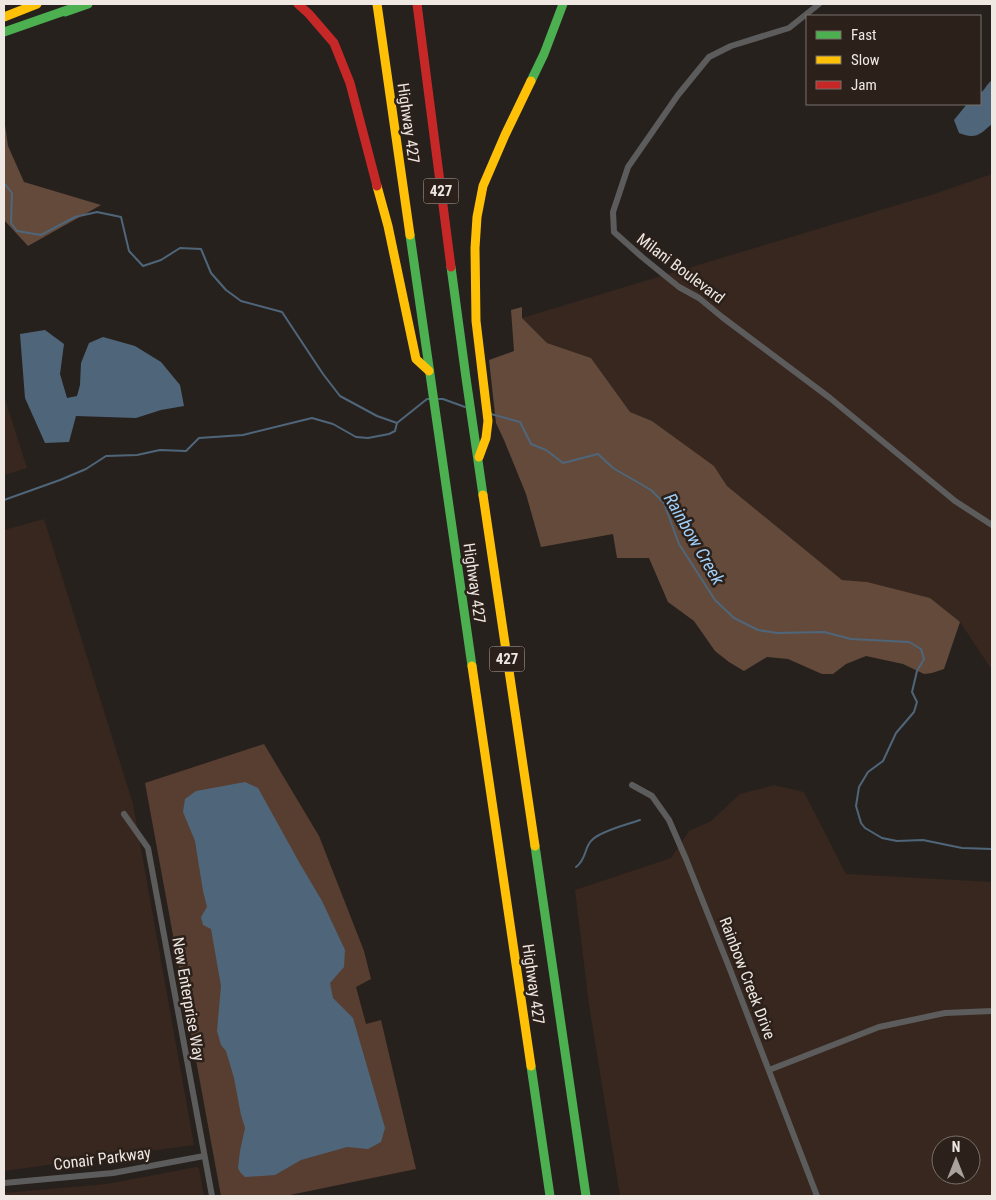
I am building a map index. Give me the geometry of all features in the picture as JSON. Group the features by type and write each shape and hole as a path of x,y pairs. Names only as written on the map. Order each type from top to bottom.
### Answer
{"main road":[{"path":"4,18 37,4"},
{"path":"65,12 82,4"},
{"path":"4,32 88,4"},
{"path":"298,4 334,44 350,83 388,226 416,359 429,371"},
{"name":"Highway 427","path":"377,4 550,1196"},
{"name":"Highway 427","path":"417,4 466,378 586,1196"},
{"path":"478,459 486,438 488,420 476,321 475,248 477,217 483,186 544,54 564,4"}],"street":[{"name":"Milani Boulevard","path":"819,4 789,28 731,46 709,57 678,95 628,167 613,212 614,232 679,287 699,298 830,398 954,501 992,525"},
{"name":"Rainbow Creek Drive","path":"632,785 652,796 669,820 686,859 817,1196"},
{"name":"New Enterprise Way","path":"124,814 148,848 212,1196"},
{"path":"769,1070 879,1027 946,1013 992,1012"},
{"name":"Conair Parkway","path":"4,1183 113,1173 204,1156"}],"shaded area":[{"path":"4,118 8,146 24,182 101,205 28,246 4,220"},
{"path":"992,174 992,670 960,622 949,615 867,582 842,580 727,486 714,466 652,421 630,412 591,358 547,343 522,318 934,194"},
{"path":"522,307 522,318 547,343 591,358 630,412 652,421 714,466 727,486 842,580 867,582 930,598 960,622 944,669 924,674 903,664 866,656 846,664 833,674 822,674 788,659 767,657 744,671 715,651 694,621 668,602 649,558 617,558 613,534 541,547 526,494 496,423 489,360 514,351 511,310"},
{"path":"4,396 27,468 4,475"},
{"path":"44,519 133,804 194,1145 4,1171 4,530"},
{"path":"264,744 319,836 364,951 371,979 356,987 366,1024 381,1020 416,1169 285,1196 221,1196 145,783"},
{"path":"774,785 804,792 846,874 992,882 992,1196 620,1196 589,1005 575,890 671,858 689,831 711,821 740,794"},
{"path":"199,1168 204,1196 4,1196 4,1193 107,1184"}],"water":[{"path":"992,81 992,124 974,136 959,133 954,120 966,105 981,105 981,92"},
{"path":"45,330 64,344 60,374 67,398 77,396 80,385 81,363 89,343 103,337 135,346 161,362 180,385 184,406 161,410 136,418 76,416 69,442 45,443 25,398 20,334"},
{"path":"245,782 258,788 322,901 345,950 344,967 330,983 333,998 353,1018 385,1128 381,1142 368,1149 347,1147 301,1160 275,1175 245,1177 238,1168 245,1128 234,1078 226,1051 221,1045 217,1031 221,986 211,929 203,925 201,917 207,907 195,841 183,812 185,799 196,791"}],"waterway":[{"name":"Rainbow Creek","path":"4,183 12,193 11,223 17,231 41,235 75,217 97,212 121,217 129,251 143,266 161,260 180,248 201,249 211,273 226,290 241,301 282,312 340,396 377,416 397,423"},
{"name":"Rainbow Creek","path":"397,423 429,399"},
{"name":"Rainbow Creek","path":"439,399 465,407"},
{"name":"Rainbow Creek","path":"491,414 520,422 531,444 546,450 563,463 598,454 613,468 651,490 664,503 679,544 715,600 734,618 758,630 777,633 824,632 851,639 909,642 921,649 924,659 917,671 912,692 917,702 914,712 896,733 883,761 868,772 859,787 856,806 861,823 865,828 882,838 897,841 923,840 962,848 992,849"},
{"path":"4,500 86,469 106,456 137,455 160,450 186,451 199,438 243,435 312,418 333,424 356,437 368,438 395,431 397,423"},
{"path":"576,867 580,864 589,843 596,837 640,820"}],"traffic: fast":[{"path":"65,12 88,4"},
{"path":"531,81 544,54 563,4"},
{"path":"4,32 70,9"},
{"path":"410,235 472,666"},
{"path":"451,267 483,495"},
{"path":"535,846 586,1196"},
{"path":"531,1066 550,1196"}],"traffic: slow":[{"path":"4,17 37,4"},
{"path":"377,4 410,235"},
{"path":"479,457 486,438 488,421 476,321 475,248 477,217 483,186 531,81"},
{"path":"377,186 388,226 416,359 429,371"},
{"path":"483,495 535,846"},
{"path":"472,666 531,1066"}],"traffic: jam":[{"path":"298,4 334,43 350,83 377,186"},
{"path":"417,4 451,267"}]}
